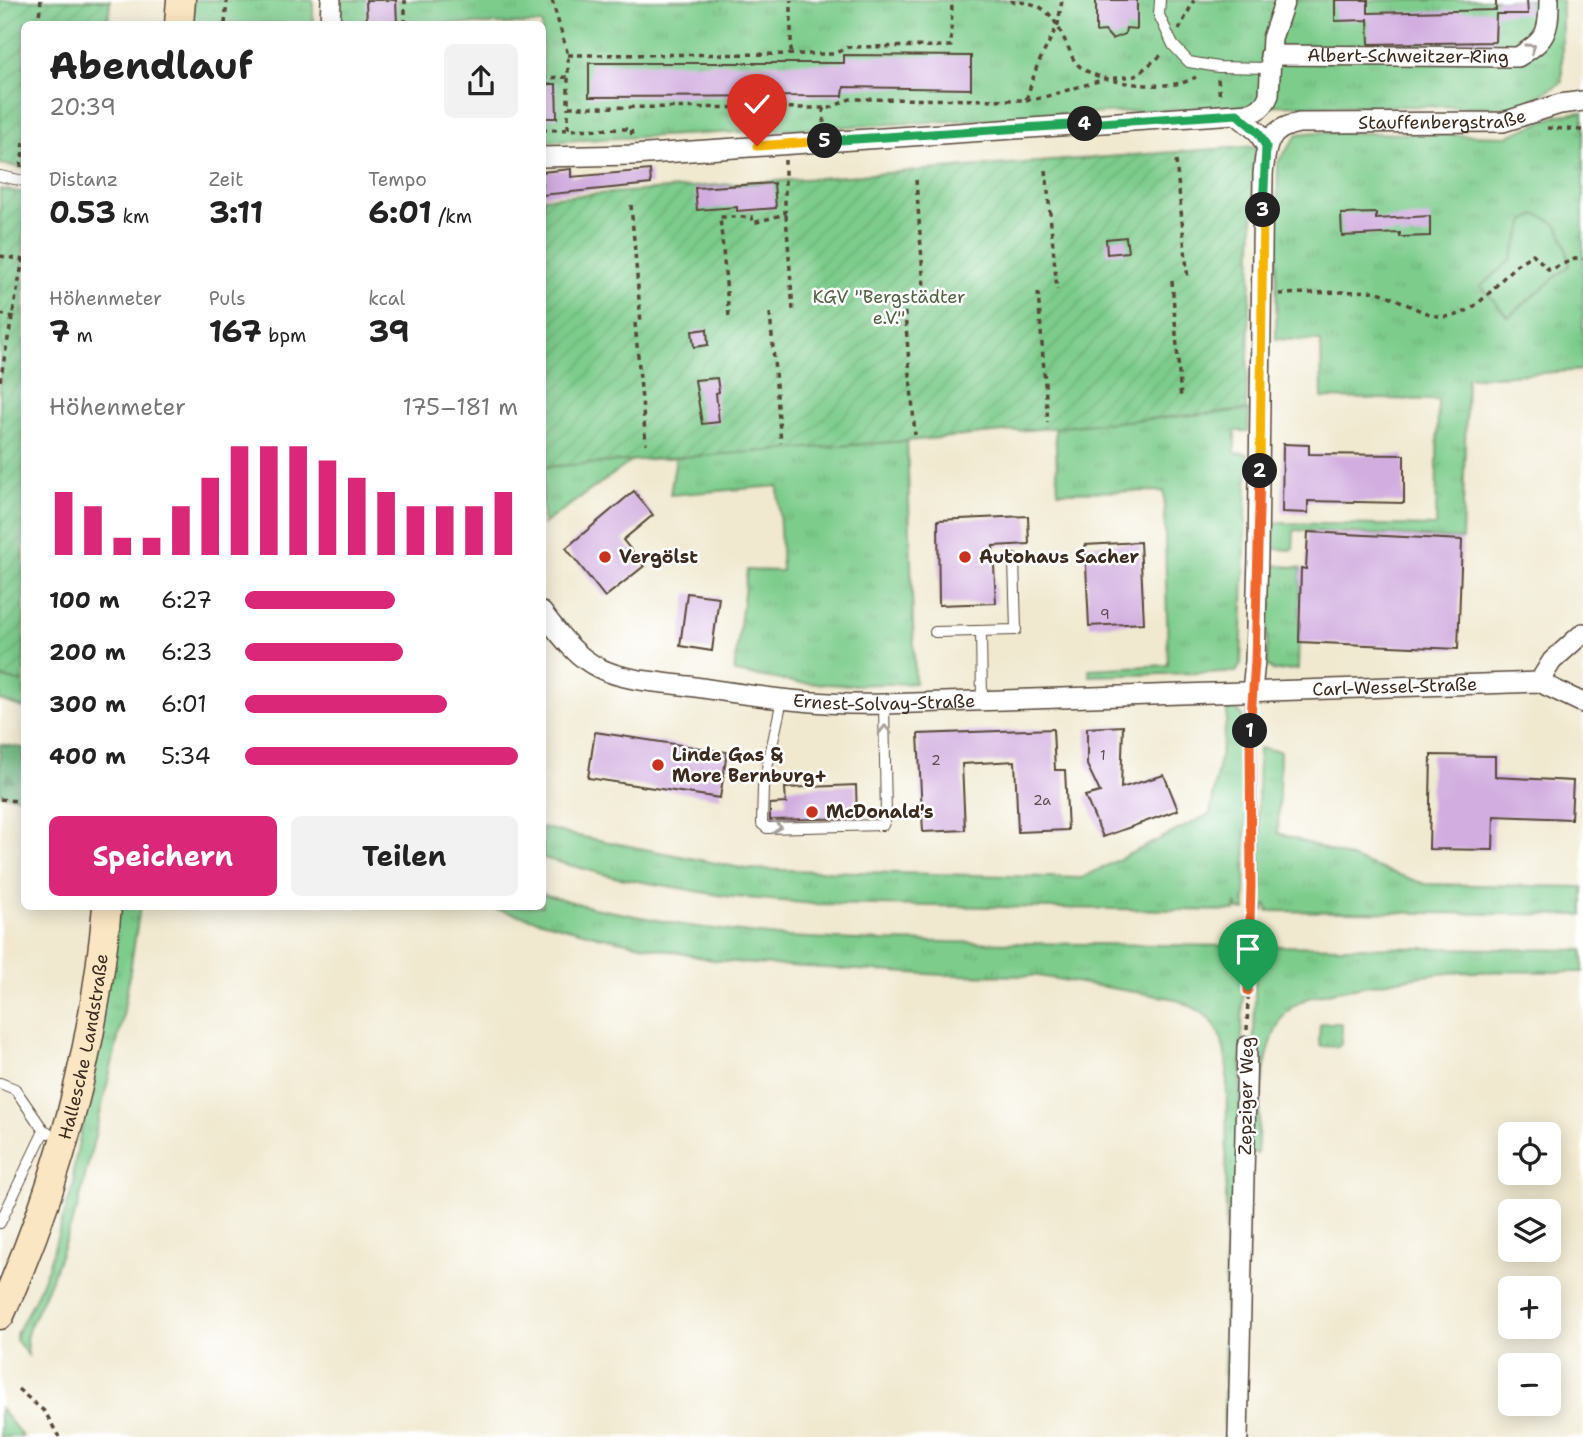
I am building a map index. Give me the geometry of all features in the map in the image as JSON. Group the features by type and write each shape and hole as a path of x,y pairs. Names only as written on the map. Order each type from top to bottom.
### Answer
{"main road":[{"path":"179,21 181,0"},
{"name":"Hallesche Landstraße","path":"0,1315 33,1237 51,1185 54,1135 100,971 107,910"}],"street":[{"path":"330,21 331,0"},
{"path":"1262,107 1269,94 1275,24 1284,0"},
{"name":"Albert-Schweitzer-Ring","path":"1270,62 1518,57 1540,43 1549,22 1549,0"},
{"name":"Stauffenbergstraße","path":"1266,146 1271,137 1287,125 1503,122 1560,104 1583,101"},
{"path":"546,157 633,155 1229,115 1262,107 1298,124"},
{"path":"1229,115 1258,132 1266,146 1255,661 1252,691"},
{"name":"Ernest-Solvay-Straße","path":"546,617 576,652 610,673 782,700 884,704 1252,691"},
{"path":"1539,682 1552,661 1583,633"},
{"name":"Carl-Wessel-Straße","path":"1252,691 1539,682 1583,703"},
{"name":"Zepziger Weg","path":"1238,1437 1247,1046"}],"lane":[{"path":"1160,0 1159,15 1173,45 1189,62 1218,67 1270,62"},
{"path":"0,176 21,180"},
{"path":"935,632 1016,630 1014,559"},
{"path":"981,631 982,701"},
{"path":"1251,886 1252,691"},
{"path":"782,700 763,787 762,824 767,828 883,825 886,817 884,704"},
{"path":"0,1083 15,1089 54,1135 0,1223"}],"path":[{"path":"38,21 41,0"},
{"path":"225,21 227,0"},
{"path":"405,0 405,21"},
{"path":"552,0 568,55 568,130"},
{"path":"791,0 791,52"},
{"path":"568,55 791,52 834,54 848,47 951,46 952,0"},
{"path":"1012,0 1026,1 1042,7 1058,24 1075,62 1092,75 1120,83 1182,83 1218,67 1229,115"},
{"path":"1026,100 1037,66 1058,24 1062,0"},
{"path":"568,107 830,108 850,99 1041,98 1105,79 1135,76 1173,45 1194,0"},
{"path":"546,78 568,77"},
{"path":"546,130 631,130 633,155"},
{"path":"785,144 785,214 793,311"},
{"path":"1176,161 1188,280"},
{"path":"1046,170 1057,290"},
{"path":"916,180 925,301"},
{"path":"631,205 646,444"},
{"path":"729,316 720,217 752,217 753,223 785,214"},
{"path":"1263,295 1374,291 1390,295 1430,314 1455,317 1467,312 1494,289 1513,267 1533,254 1549,270 1577,258 1583,259"},
{"path":"0,256 21,260"},
{"path":"0,381 21,277"},
{"path":"1172,281 1181,400"},
{"path":"1038,292 1048,423"},
{"path":"904,302 915,435"},
{"path":"769,313 781,443"},
{"path":"0,314 14,317"},
{"path":"0,799 21,802"},
{"name":"Zepziger Weg","path":"1247,1046 1251,886"},
{"path":"19,1389 45,1412 59,1437"}],"green space":[{"path":"0,0 110,0 108,21 21,21 21,168 0,164"},
{"path":"194,0 313,0 313,21 192,21"},
{"path":"338,0 1562,0 1562,82 1522,107 1261,105 546,142 546,21 337,21"},
{"path":"1583,112 1583,370 1467,378 1462,539 1294,530 1293,550 1274,549 1270,545 1270,523 1436,526 1438,400 1322,398 1321,341 1276,339 1278,162 1298,134 1317,132 1508,136 1559,115"},
{"name":"KGV \"Bergstädter e.V.\"","path":"1256,146 1246,410 907,441 546,467 546,198"},
{"path":"0,189 21,192 21,682 0,677"},
{"path":"1536,215 1558,226 1570,265 1508,317 1481,286 1511,260 1525,221"},
{"path":"1249,410 1248,431 1235,431 1235,453 1248,454 1241,664 1236,672 1090,676 1089,669 1168,665 1164,491 1058,492 1055,427"},
{"path":"907,441 915,683 799,683 734,672 747,570 782,571 778,486 670,495 676,457"},
{"path":"633,460 546,522 546,467"},
{"path":"1273,565 1301,568 1298,669 1273,671 1267,665 1268,573"},
{"path":"0,677 21,682 21,707 0,700"},
{"path":"1227,703 1241,714 1247,734 1245,910 1238,910 1236,903 1235,911 814,904 725,896 614,877 546,859 546,828 746,869 1082,878 1210,814 1227,717"},
{"path":"0,744 21,748 21,798 0,794"},
{"path":"1259,748 1280,751 1278,833 1425,884 1583,887 1583,915 1268,911 1267,905 1264,911 1256,911"},
{"path":"546,895 594,908 688,926 786,937 1235,946 1236,950 1237,946 1244,946 1233,1437 1224,1437 1227,1069 1218,1031 1206,1015 1171,998 1038,976 944,975 756,964 713,960 598,936 499,910 546,910"},
{"path":"118,910 140,910 122,1022 78,1206 53,1275 29,1328 26,1339 28,1355 16,1340 16,1334 47,1270 74,1183 73,1171 93,1072"},
{"path":"1267,946 1583,950 1583,972 1438,974 1327,993 1297,1004 1282,1018 1269,1049 1262,1084 1257,1154 1249,1151 1256,947 1263,947 1263,951 1267,951"},
{"path":"1340,1023 1342,1026 1341,1044 1338,1047 1321,1046 1320,1025"},
{"path":"0,1408 23,1437 0,1437"}],"building":[{"path":"366,0 396,0 397,21 367,21"},
{"path":"1096,0 1137,0 1137,29 1126,28 1125,34 1112,39 1105,31 1096,32"},
{"path":"1335,0 1368,0 1368,13 1496,10 1496,0 1527,0 1528,14 1496,14 1495,42 1369,44 1368,18 1335,21"},
{"path":"844,55 971,56 971,89 844,87 843,96 589,97 589,63 844,63"},
{"path":"546,84 556,84 557,118 546,118"},
{"path":"571,169 571,177 650,170 651,184 546,195 546,172"},
{"path":"774,183 776,208 697,210 695,188"},
{"path":"1376,213 1376,219 1430,216 1430,236 1400,237 1400,233 1342,236 1341,214"},
{"path":"1126,237 1128,252 1107,254 1106,239"},
{"path":"707,329 708,345 694,347 692,331"},
{"path":"717,378 719,422 702,424 695,380"},
{"path":"1283,444 1309,445 1309,454 1404,455 1404,503 1308,501 1308,513 1282,512"},
{"name":"Vergölst","path":"634,491 653,515 623,540 644,566 605,597 566,548"},
{"name":"Autohaus Sacher","path":"1028,516 1029,544 993,546 996,603 939,605 938,520"},
{"path":"1308,532 1462,540 1458,649 1299,642 1301,568 1306,569"},
{"path":"1140,542 1144,623 1089,626 1085,545"},
{"path":"687,593 719,597 712,651 680,646"},
{"path":"1123,726 1121,788 1164,775 1178,810 1103,837 1085,796 1100,792 1087,765 1087,728"},
{"path":"1053,729 1055,770 1065,770 1068,830 1018,832 1015,761 962,764 965,830 923,832 918,734"},
{"name":"Linde Gas & More Bernburg+","path":"595,732 727,752 720,798 588,778"},
{"path":"1431,755 1495,756 1495,777 1573,781 1571,819 1494,816 1493,850 1429,849"},
{"name":"McDonald's","path":"856,785 857,818 770,820 770,804 786,803 785,788"}],"place":[{"name":"Vergölst","path":"605,557"},
{"name":"Autohaus Sacher","path":"965,557"},
{"name":"Linde Gas & More Bernburg+","path":"658,765"},
{"name":"McDonald's","path":"812,812"}],"route":[{"path":"757,146 1237,114 1258,132 1266,146 1258,556 1255,661 1250,717 1251,886 1248,991"}]}
